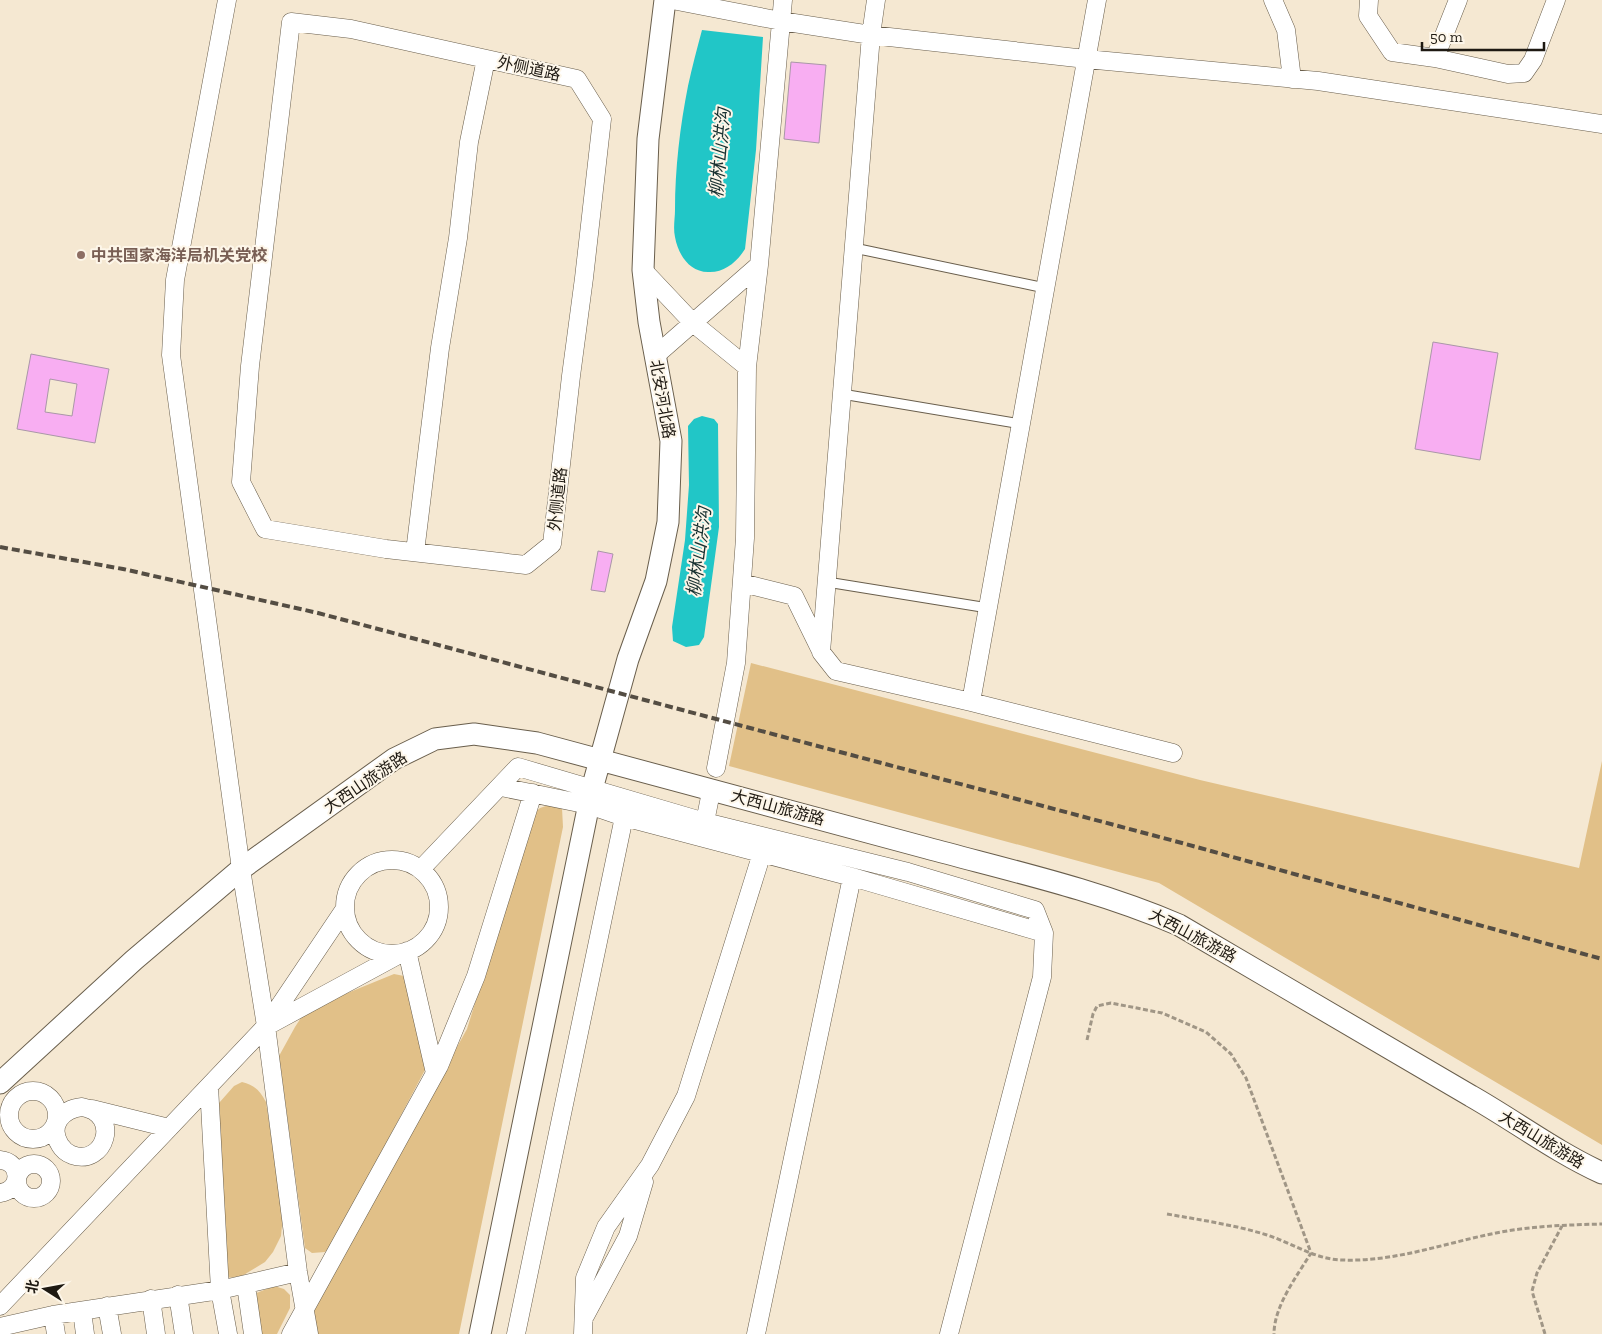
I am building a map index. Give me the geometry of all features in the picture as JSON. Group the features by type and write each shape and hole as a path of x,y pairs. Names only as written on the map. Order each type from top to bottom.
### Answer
{"street":[{"path":"227,0 175,280 171,355 241,869 266,1026 298,1272 309,1334"},
{"name":"北安河北路","path":"480,1334 590,797 628,659 656,581 668,522 671,441 649,322 643,270 648,139 665,0"},
{"path":"672,0 781,21 871,35 1086,59 1292,78 1602,124"},
{"path":"716,768 736,663 745,538 747,367 759,265 783,0"},
{"path":"821,652 871,35 876,0"},
{"path":"971,702 1097,0"},
{"path":"1272,0 1286,30 1292,78"},
{"path":"1369,0 1368,16 1392,52 1435,58 1508,74 1524,73 1533,60 1556,0"},
{"path":"1435,58 1458,0"},
{"name":"外侧道路","path":"291,22 351,29 486,59 577,79 602,119 552,544 526,565 386,549 265,529 241,482 250,366 291,22"},
{"path":"415,552 440,348 458,238 470,142 486,59"},
{"path":"655,356 759,265"},
{"path":"643,270 693,322 747,367"},
{"path":"742,583 794,596 821,652 836,671 971,702 1173,753"},
{"name":"大西山旅游路","path":"0,1083 134,960 241,869 394,759 435,740 474,734 537,743 1071,887 1141,909 1188,930 1478,1099 1546,1143 1602,1173"},
{"path":"421,869 518,767 590,797 624,817 852,877 1044,933"},
{"path":"501,787 533,793 590,797 705,822 908,872 1035,910 1044,933 1042,977 949,1334"},
{"path":"291,1334 435,1073 476,976 533,793"},
{"path":"705,822 710,797"},
{"path":"516,1334 624,817"},
{"path":"582,1327 628,1236 650,1165 686,1096 762,853"},
{"path":"266,1026 415,948 427,939 436,925 439,910 438,895 432,880 421,869 408,861 392,859 377,861 364,868 352,879 346,894 344,910 348,925 356,939 369,949 384,954 404,953"},
{"path":"756,1334 852,877"},
{"path":"0,1306 266,1026 344,910"},
{"path":"404,953 435,1073"},
{"path":"209,1086 220,1290 228,1334"},
{"path":"0,1102 10,1095 25,1092 39,1091 50,1098 57,1109 58,1140 61,1147 67,1153 84,1157 98,1150 104,1143 106,1135 103,1119 90,1108"},
{"path":"25,1092 14,1100 9,1114 10,1121 13,1129 18,1134 33,1140 48,1135 67,1111 82,1107 169,1128"},
{"path":"0,1160 13,1165 17,1174 12,1188 7,1192 0,1193"},
{"path":"0,1327 30,1327 53,1315 220,1290 298,1272"},
{"path":"246,1284 253,1334"},
{"path":"178,1295 184,1334"},
{"path":"151,1299 156,1334"},
{"path":"107,1306 112,1334"},
{"path":"82,1310 85,1334"},
{"path":"53,1315 56,1334"}],"lane":[{"path":"854,248 1045,288"},
{"path":"842,394 1021,424"},
{"path":"827,582 988,608"}],"path":[{"path":"1087,1040 1093,1014 1097,1006 1110,1003 1162,1013 1206,1032 1231,1054 1246,1078 1311,1252"},
{"path":"1167,1214 1238,1227 1270,1236 1320,1256 1342,1260 1400,1256 1497,1233 1546,1226 1602,1224"},
{"path":"1545,1334 1532,1291 1537,1274 1562,1226"},
{"path":"1274,1334 1274,1325 1279,1307 1311,1252"}],"shaded area":[{"path":"751,663 1200,780 1579,868 1602,761 1602,1145 1159,883 729,766"},
{"path":"549,805 562,808 563,827 459,1334 318,1334 313,1305 467,1029 534,813 540,808"},
{"path":"394,974 404,976 426,1068 333,1243 325,1252 312,1253 305,1248 279,1056 306,1010"},
{"path":"242,1082 257,1089 266,1102 283,1215 281,1236 273,1252 265,1262 242,1276 226,1278 219,1103 234,1086"},
{"path":"274,1286 284,1289 290,1295 290,1308 277,1334 259,1334 254,1294"}],"water":[{"name":"柳林山洪沟","path":"702,30 763,37 756,150 745,249 730,266 714,272 695,269 686,261 676,243 674,230 680,132 688,86"},
{"name":"柳林山洪沟","path":"702,416 714,419 718,424 719,527 704,637 699,645 686,647 673,641 672,627 685,540 689,485 688,426 694,419"}],"building":[{"path":"791,62 826,65 819,143 784,139"},
{"path":"1433,342 1498,353 1480,460 1415,449"},
{"path":"31,354 109,369 95,443 17,429","holes":["50,379 77,384 72,416 45,412"]},
{"path":"598,551 613,554 605,592 591,590"}],"railway":[{"path":"0,547 123,569 318,613 1182,843 1602,959"}],"place":[{"name":"中共国家海洋局机关党校","path":"81,255"}]}
